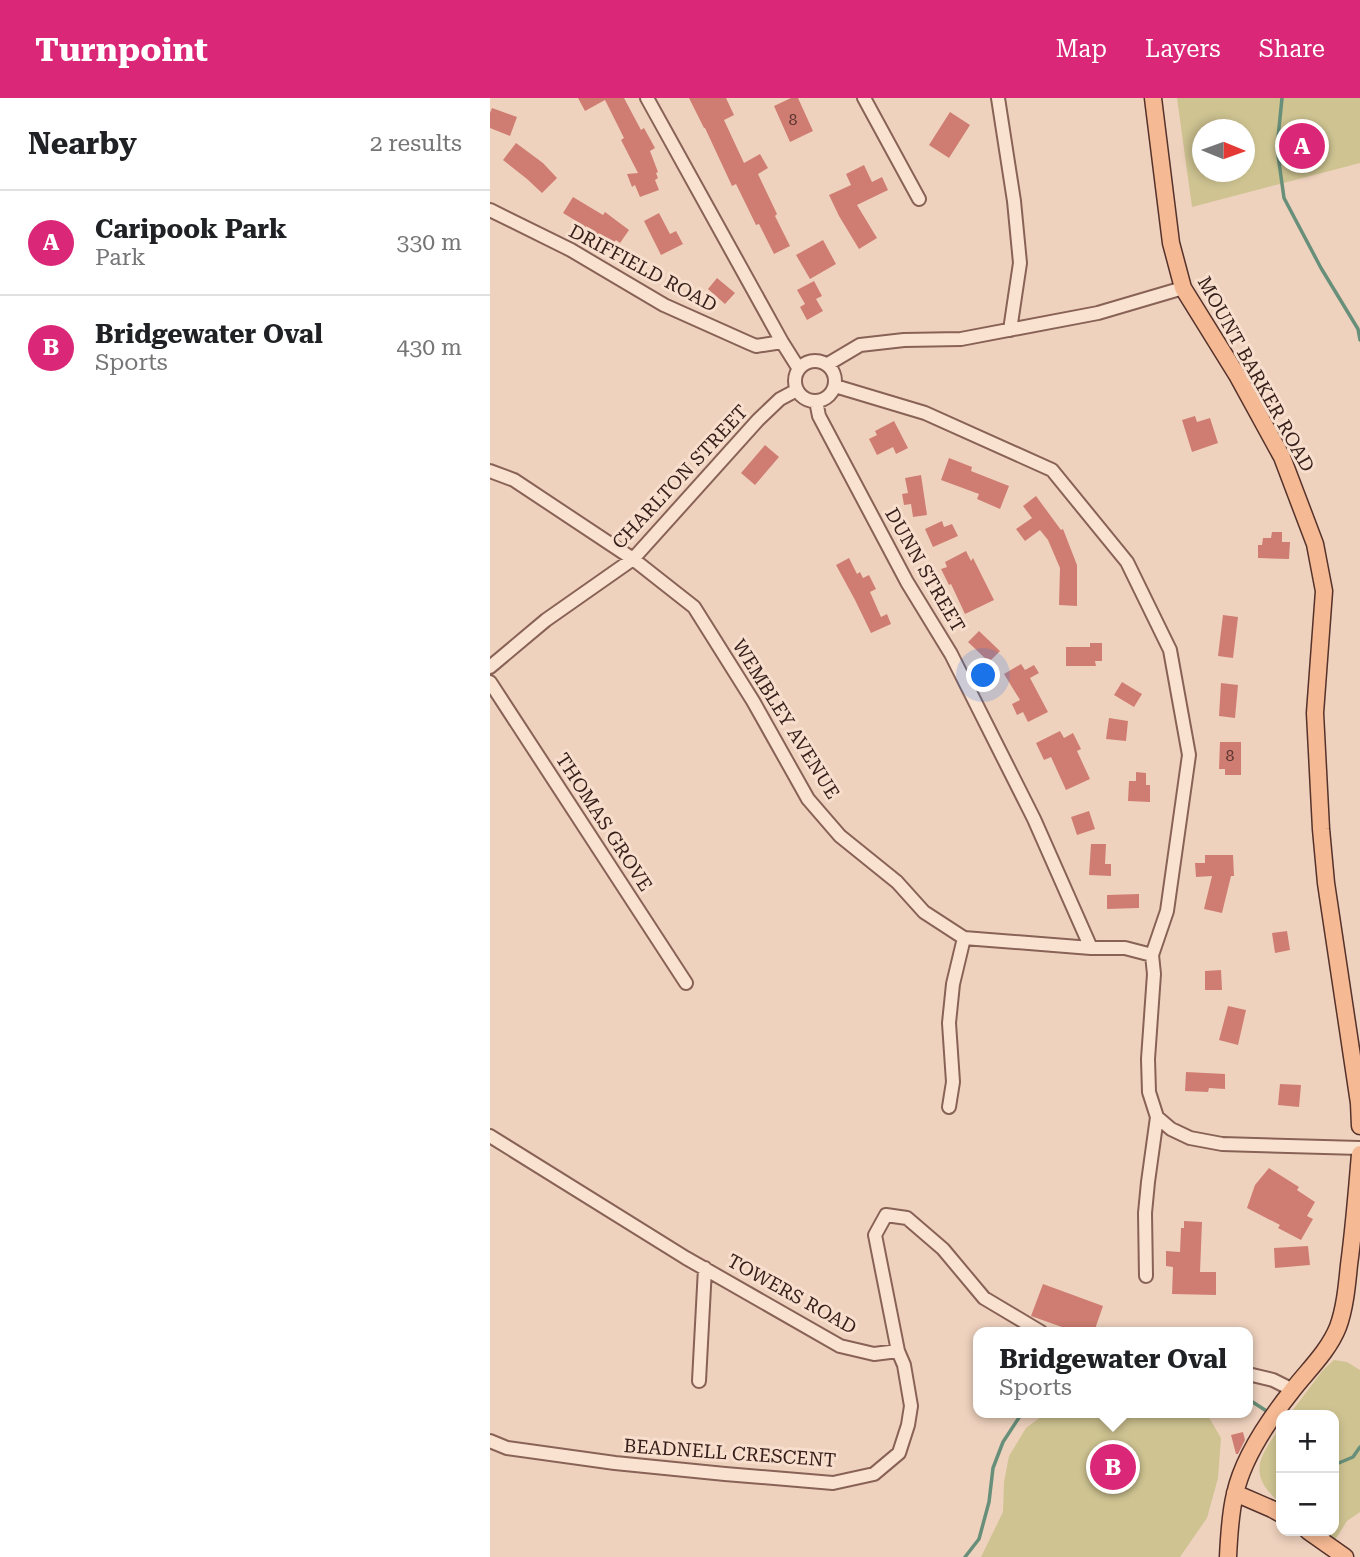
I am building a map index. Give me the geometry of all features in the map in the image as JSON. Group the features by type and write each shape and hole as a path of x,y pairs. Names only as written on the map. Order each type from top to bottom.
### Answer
{"main road":[{"name":"MOUNT BARKER ROAD","path":"1153,98 1171,243 1183,288 1237,375 1282,457 1315,544 1324,591 1315,713 1321,829 1360,1126"},
{"path":"1228,1557 1235,1493 1244,1467 1262,1434 1288,1396 1327,1348 1338,1328 1348,1275 1360,1154"},
{"path":"1235,1493 1276,1512"},
{"path":"1315,1536 1345,1557"}],"street":[{"path":"647,98 799,369"},
{"path":"864,98 919,199"},
{"path":"998,99 1014,201 1020,263 1010,330"},
{"name":"DRIFFIELD ROAD","path":"490,210 571,250 664,304 741,340 756,346 782,342"},
{"path":"828,364 860,345 904,340 961,339 1098,313 1183,288"},
{"path":"813,360 828,364 836,378 835,386 828,397 816,401 805,398 797,390 795,379 799,369 813,360"},
{"path":"835,386 925,413 1052,470 1126,562 1170,650 1189,755 1167,911 1152,955 1154,974 1148,1059 1149,1093 1157,1117 1147,1182 1146,1276"},
{"name":"CHARLTON STREET","path":"490,667 546,620 633,558 758,421 780,399 797,390"},
{"name":"DUNN STREET","path":"816,401 819,416 907,582 957,666 1034,818 1091,948"},
{"name":"WEMBLEY AVENUE","path":"490,471 514,480 633,558 694,607 753,701 808,799 841,836 897,882 924,912 964,938 1091,948 1125,948 1152,955"},
{"name":"THOMAS GROVE","path":"490,682 686,983"},
{"path":"949,1107 953,1082 949,1023 953,984 964,938"},
{"path":"1157,1117 1171,1129 1190,1138 1222,1144 1360,1148"},
{"name":"TOWERS ROAD","path":"490,1136 705,1268 840,1346 874,1354 898,1352"},
{"path":"898,1352 875,1235 886,1215 907,1218 943,1249 984,1298 1033,1327"},
{"path":"699,1381 705,1268"},
{"name":"BEADNELL CRESCENT","path":"490,1441 507,1448 615,1463 833,1483 874,1474 899,1453 911,1406 904,1365 898,1352"},
{"path":"1253,1375 1273,1380 1288,1396"}],"shaded area":[{"path":"1177,98 1360,98 1360,163 1192,207"},
{"path":"1334,1360 1347,1362 1360,1370 1360,1512 1347,1521 1339,1534 1339,1410 1293,1410 1323,1370"},
{"path":"1039,1418 1209,1418 1221,1438 1218,1478 1207,1518 1180,1557 981,1557 1003,1512 1004,1482 1009,1456 1026,1428"},
{"path":"1276,1434 1276,1499 1263,1484 1260,1475 1262,1457"}],"building":[{"path":"578,98 624,98 641,130 644,128 655,148 650,151 658,172 658,178 655,180 659,190 640,197 635,185 632,187 627,174 638,173 605,100 585,111"},
{"path":"689,98 726,98 734,115 724,120 744,163 760,154 768,168 758,174 790,246 774,254 736,184 732,186"},
{"path":"791,98 798,98 813,131 790,142 774,106"},
{"path":"492,108 517,117 510,136 490,128"},
{"path":"950,112 970,125 949,158 929,145"},
{"path":"516,143 543,163 557,178 542,193 503,160"},
{"path":"864,165 872,182 882,177 888,190 857,205 877,238 859,249 829,195 851,185 846,174"},
{"path":"573,197 603,215 605,212 629,230 620,243 616,240 612,245 563,213"},
{"path":"659,213 670,234 676,231 683,244 661,255 644,221"},
{"path":"823,240 836,264 810,279 796,255"},
{"path":"717,278 735,293 725,304 708,289"},
{"path":"814,281 822,296 816,299 823,311 807,320 800,307 805,304 797,290"},
{"path":"1195,416 1197,422 1210,418 1218,443 1192,452 1182,420"},
{"path":"894,421 908,448 896,454 893,447 877,455 869,439 877,435 875,431"},
{"path":"765,445 779,457 755,485 741,473"},
{"path":"949,458 972,467 971,471 1009,486 1000,509 977,499 979,494 941,480"},
{"path":"921,475 927,515 913,517 911,504 904,505 902,494 908,493 905,478"},
{"path":"1036,496 1061,530 1063,529 1077,565 1077,606 1059,605 1060,568 1048,540 1040,530 1025,541 1016,529 1032,518 1023,506"},
{"path":"942,521 944,527 952,524 958,536 933,547 925,529"},
{"path":"1272,532 1282,532 1282,542 1290,542 1289,559 1258,558 1258,545 1262,545 1263,538 1271,538"},
{"path":"966,551 971,561 973,558 994,600 965,614 941,569 947,567 945,562"},
{"path":"849,558 857,574 860,572 863,578 869,575 876,589 870,592 881,617 887,614 891,624 871,633 836,565"},
{"path":"1223,615 1238,617 1233,658 1218,656"},
{"path":"979,631 1000,651 989,662 968,642"},
{"path":"1090,643 1102,643 1102,661 1095,661 1096,666 1066,666 1066,647 1090,647"},
{"path":"1021,664 1025,670 1034,665 1039,673 1030,678 1048,712 1028,722 1023,712 1017,715 1012,704 1020,700 1004,674"},
{"path":"1122,682 1142,694 1134,707 1114,695"},
{"path":"1221,683 1238,685 1235,718 1219,716"},
{"path":"1109,718 1128,721 1126,741 1106,739"},
{"path":"1060,731 1064,738 1073,733 1081,749 1077,751 1090,779 1066,790 1051,757 1044,760 1036,743"},
{"path":"1220,742 1241,742 1241,775 1225,775 1225,769 1219,769"},
{"path":"1136,772 1146,773 1146,785 1150,785 1150,802 1128,801 1129,781 1136,781"},
{"path":"1089,811 1095,829 1077,835 1071,817"},
{"path":"1091,844 1106,844 1105,864 1111,864 1111,876 1089,875"},
{"path":"1205,855 1233,855 1234,876 1231,876 1222,913 1204,909 1212,876 1196,877 1195,863 1205,863"},
{"path":"1139,894 1139,908 1107,909 1107,895"},
{"path":"1287,931 1290,950 1275,953 1272,933"},
{"path":"1221,970 1222,990 1205,990 1205,971"},
{"path":"1228,1006 1246,1010 1238,1045 1219,1040"},
{"path":"1186,1072 1225,1074 1225,1089 1209,1088 1208,1092 1185,1091"},
{"path":"1280,1084 1301,1085 1299,1107 1278,1105"},
{"path":"1269,1168 1299,1187 1297,1190 1315,1202 1307,1216 1313,1219 1301,1240 1278,1228 1280,1225 1247,1208 1255,1185"},
{"path":"1184,1221 1202,1222 1200,1272 1216,1272 1216,1295 1172,1294 1173,1267 1166,1266 1166,1251 1180,1252"},
{"path":"1308,1246 1310,1265 1275,1268 1274,1248"},
{"path":"1043,1284 1103,1306 1096,1327 1062,1327 1031,1316"},
{"path":"1243,1432 1245,1440 1236,1454 1231,1435"}],"waterway":[{"path":"1282,98 1277,148 1284,198 1321,268 1358,329 1360,340"},
{"path":"1253,1402 1268,1412"},
{"path":"965,1557 979,1539 989,1502 993,1468 1003,1442 1019,1418"},
{"path":"1339,1463 1353,1457 1360,1447"}],"place":[{"name":"Caripook Park","path":"1302,146"},
{"name":"Bridgewater Oval","path":"1113,1467"}]}
